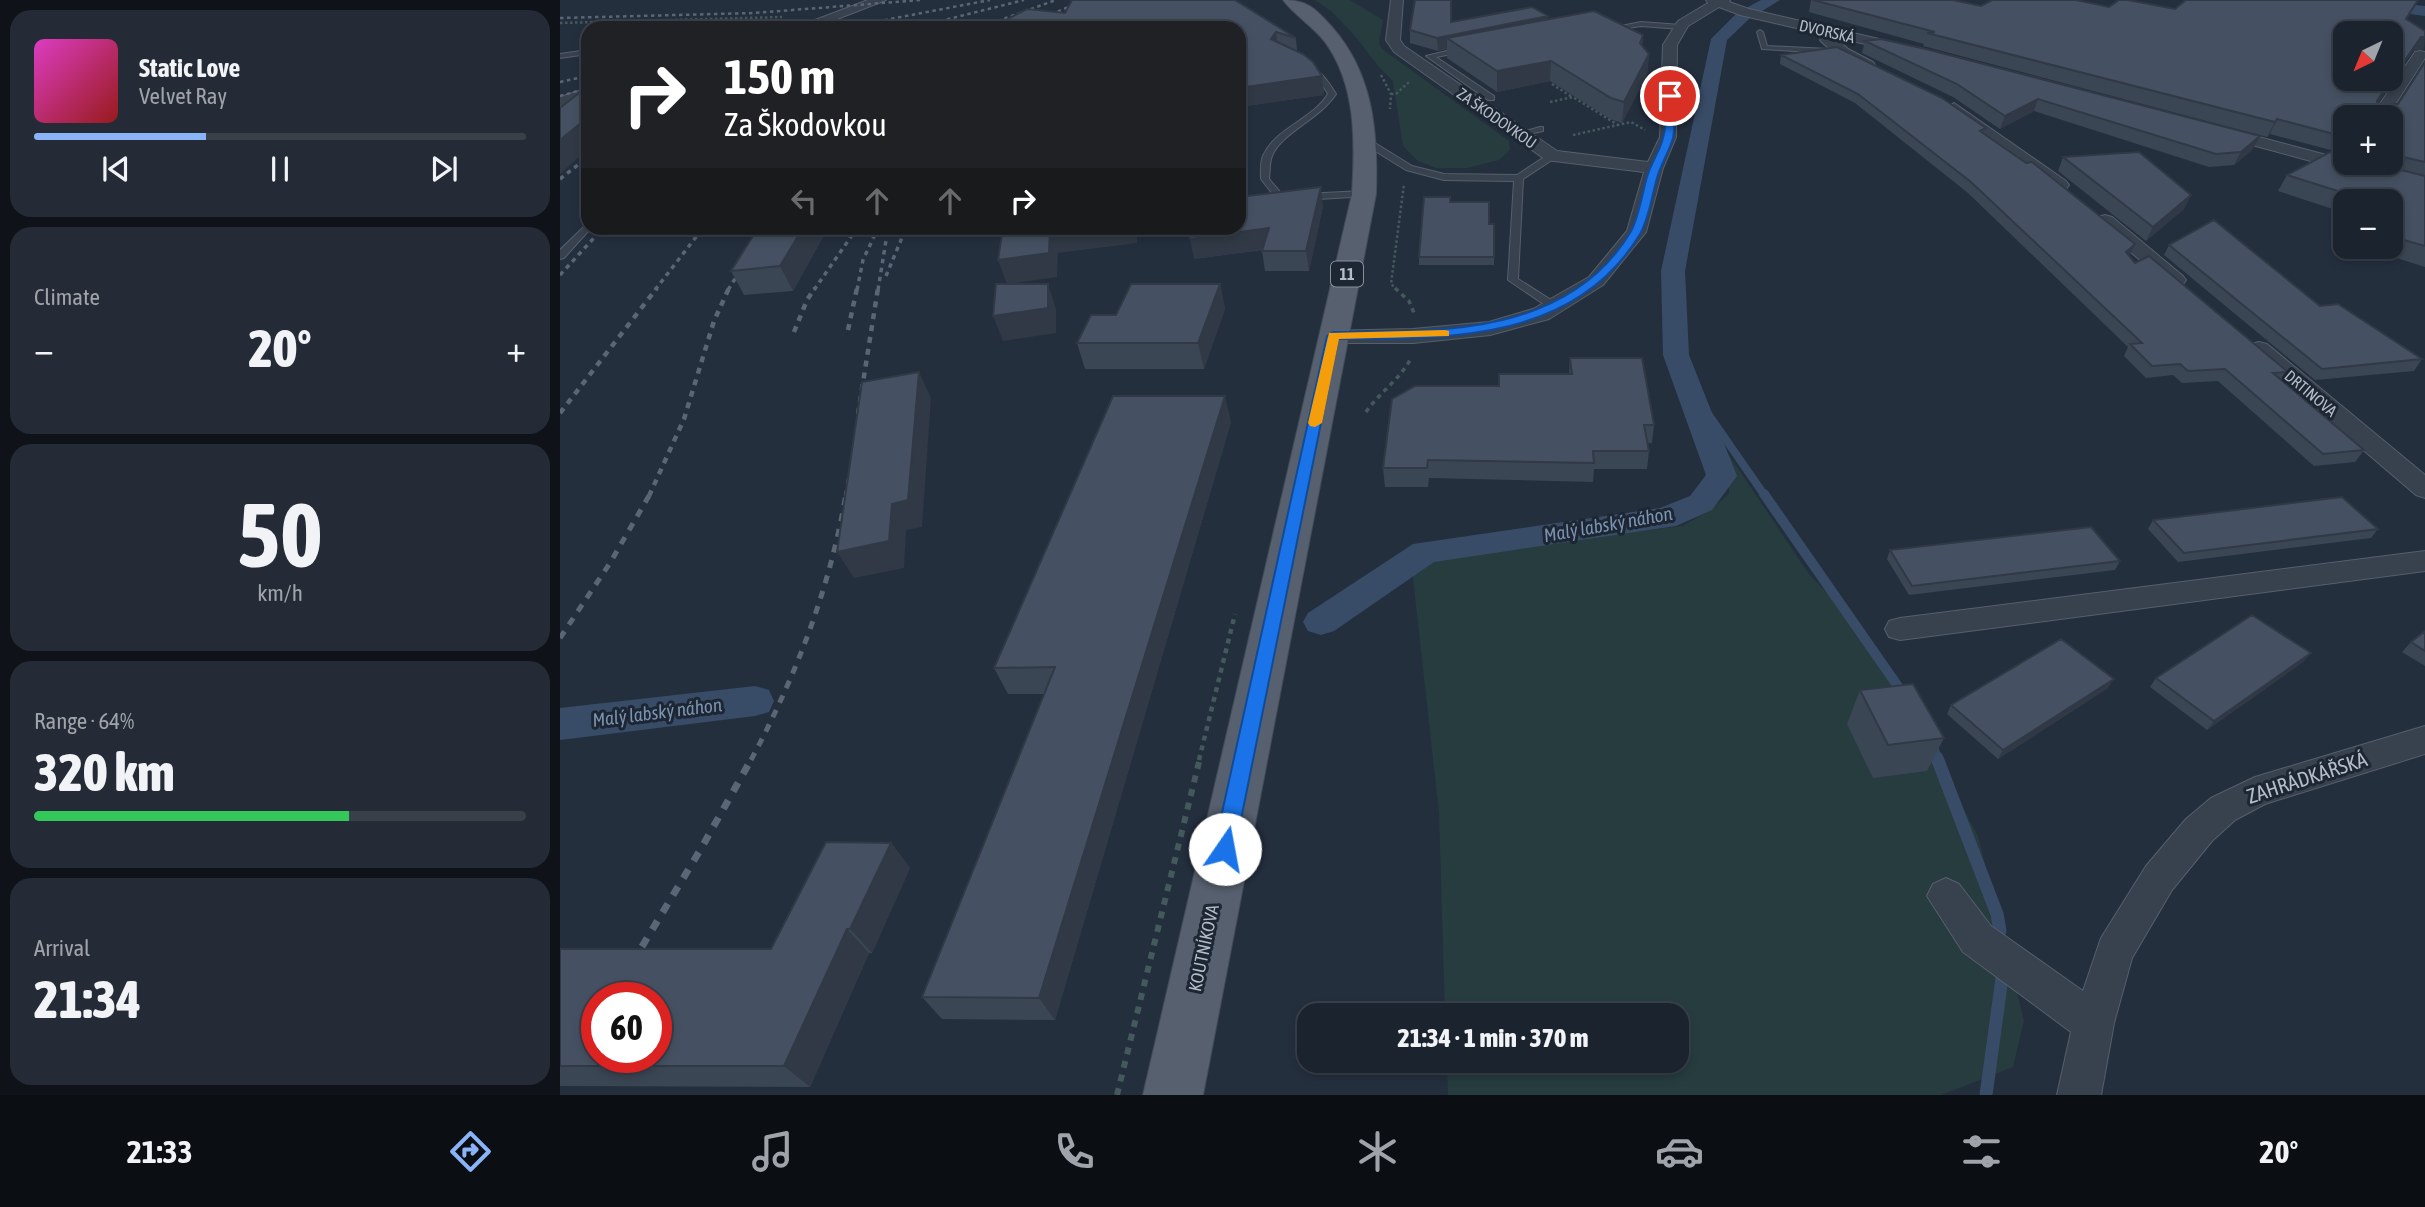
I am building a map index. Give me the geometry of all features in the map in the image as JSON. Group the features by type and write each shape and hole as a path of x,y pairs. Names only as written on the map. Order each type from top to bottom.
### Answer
{"main road":[{"name":"KOUTNÍKOVA","path":"1173,1095 1364,194 1367,142 1362,102 1344,58 1325,27 1292,0"}],"street":[{"path":"824,21 880,0"},
{"name":"ZA ŠKODOVKOU","path":"1397,0 1393,40 1399,49 1552,156 1654,168"},
{"path":"1333,336 1413,336 1472,331 1525,319 1555,307 1596,281 1636,232 1654,168 1668,137 1670,45 1681,27 1700,11 1718,1"},
{"name":"DVORSKÁ","path":"1718,1 1745,12 1926,54"},
{"path":"1830,32 1827,40 1843,52 1889,75"},
{"path":"2387,105 2420,55"},
{"path":"560,102 581,95"},
{"path":"1935,97 2012,148 2190,292"},
{"path":"2200,127 2333,160"},
{"path":"2385,175 2425,187"},
{"name":"DRTINOVA","path":"2241,334 2425,489"},
{"path":"1900,629 2425,561"},
{"name":"ZAHRÁDKÁŘSKÁ","path":"2079,1095 2093,1023 2115,951 2137,911 2181,849 2223,809 2255,792 2425,740"},
{"path":"1946,896 1977,939 2093,1023"}],"lane":[{"path":"1620,36 1605,28 1641,24 1681,27"},
{"path":"1760,32 1764,48 1843,52"},
{"path":"1471,48 1430,55 1491,98"},
{"path":"560,56 581,53"},
{"path":"1281,199 1265,179 1267,157 1280,141 1325,104 1332,94 1322,78 1301,63"},
{"path":"1519,134 1540,129"},
{"path":"1367,142 1409,168 1427,174 1519,178 1552,156"},
{"path":"1519,178 1513,280 1555,307"},
{"path":"1269,201 1364,194"},
{"path":"560,256 581,234"}],"path":[{"path":"715,21 850,13"},
{"path":"560,23 581,23"},
{"path":"1552,84 1618,125"},
{"path":"1550,102 1573,97"},
{"path":"1563,138 1631,122 1655,136"},
{"path":"1117,1095 1235,611"}],"green space":[{"path":"1315,0 1350,0 1383,20 1379,43 1382,49 1509,141 1510,150 1499,160 1467,168 1436,168 1418,161 1403,146 1393,81 1332,12"},
{"path":"1729,455 1809,574 1851,618 1936,758 1978,836 2024,1021 2013,1067 1941,1095 1448,1095 1447,1073 1689,1073 1689,1003 1445,1003 1439,813 1412,569 1446,555 1683,526 1710,510 1729,494"}],"building":[{"path":"1072,0 1235,0 1296,38 1276,32 1271,39 1303,54 1313,62 1322,76 1246,87 1246,21 1004,21 1027,9 1065,13"},
{"path":"1415,0 1451,0 1451,22 1532,7 1548,16 1437,38 1410,30"},
{"path":"1813,0 1953,0 1981,6 1992,0 2076,0 2109,7 2119,0 2128,0 2175,9 2186,0 2418,0 2406,19 2425,31 2425,37 2421,37 2403,63 2403,21 2333,21 2333,91 2384,91 2377,101 2378,104 2398,104 2425,62 2425,162 2403,157 2403,105 2333,105 2333,134 2277,119 2275,122 1927,33 1935,32"},
{"path":"1594,11 1643,35 1640,43 1649,54 1624,102 1611,98 1551,61 1497,71 1447,38"},
{"path":"1881,39 2260,136 2241,152 2216,154 2038,99 2005,116 1957,84 1865,41"},
{"path":"1837,47 1942,98 1986,128 1980,131 2026,163 2032,162 2135,244 2126,252 2135,263 2149,256 2288,372 2273,373 2364,450 2323,454 2225,369 2188,371 2180,364 2152,366 2130,344 2142,343 1971,182 1858,94 1781,55"},
{"path":"581,92 581,123 560,140 560,108"},
{"path":"2139,152 2191,195 2153,227 2063,157"},
{"path":"2330,152 2333,153 2333,175 2403,175 2403,170 2425,176 2425,246 2403,240 2403,189 2333,190 2287,175"},
{"path":"1321,187 1306,251 1262,251 1269,228 1246,231 1246,196"},
{"path":"1424,197 1450,197 1450,202 1489,202 1489,224 1494,224 1494,257 1419,257"},
{"path":"2214,220 2320,306 2338,304 2422,359 2322,369 2169,245"},
{"path":"754,235 799,235 780,266 731,271"},
{"path":"1002,235 1050,235 1049,253 998,260"},
{"path":"1189,235 1219,235 1190,239"},
{"path":"996,284 1048,284 1048,308 993,316"},
{"path":"1131,284 1220,284 1198,343 1077,343 1091,315 1116,315"},
{"path":"1570,358 1642,358 1654,425 1644,425 1649,451 1593,451 1594,463 1428,460 1427,468 1383,468 1392,399 1415,386 1499,386 1499,374 1572,374"},
{"path":"919,372 908,500 892,504 889,541 837,552 862,382"},
{"path":"1113,396 1225,396 1039,998 922,997 1055,667 994,668"},
{"path":"2342,497 2378,529 2184,553 2153,520"},
{"path":"2091,527 2120,561 1912,586 1890,550"},
{"path":"2252,615 2311,653 2214,721 2156,678"},
{"path":"2425,631 2425,651 2411,642"},
{"path":"2061,639 2114,679 2003,750 1951,705"},
{"path":"1913,684 1944,738 1888,745 1860,690"},
{"path":"826,842 891,843 850,929 847,929 784,1066 672,1066 672,982 581,982 581,1066 560,1066 560,949 771,949"}],"waterway":[{"name":"Malý labský náhon","path":"1321,622 1425,552 1665,518 1701,503 1722,476 1676,355 1673,271 1719,39 1743,16 1772,0"},
{"name":"Malý labský náhon","path":"2369,5 2425,11"},
{"path":"1688,385 1765,496"},
{"path":"1764,494 1904,695"},
{"name":"Malý labský náhon","path":"560,724 755,701"},
{"path":"1932,745 1938,760"},
{"path":"1937,758 1997,914 2000,931"},
{"path":"1986,1095 2003,971"}],"railway":[{"path":"560,18 754,13 921,0"},
{"path":"880,21 990,0"},
{"path":"941,21 1024,0"},
{"path":"998,21 1056,0"},
{"path":"1036,21 1085,0"},
{"path":"560,82 581,78"},
{"path":"560,96 581,90"},
{"path":"560,179 581,162"},
{"path":"560,275 597,235"},
{"path":"655,290 698,235"},
{"path":"728,289 763,235"},
{"path":"814,290 852,235"},
{"path":"857,290 863,260 875,235"},
{"path":"878,290 887,235"},
{"path":"886,276 903,235"},
{"path":"560,413 657,288"},
{"path":"794,332 815,288"},
{"path":"848,330 857,288"},
{"path":"858,414 878,288"},
{"path":"650,495 684,419 714,321 728,289"},
{"path":"846,496 850,473"},
{"path":"752,758 783,696 809,631 831,563 846,494"},
{"path":"560,638 610,563 650,495"},
{"path":"621,982 752,758"}],"slow traffic":[{"path":"1315,423 1333,336 1445,334"}],"route":[{"path":"1225,849 1333,336 1413,336 1490,328 1541,314 1596,281 1636,232 1654,168 1668,137 1670,96"}]}
